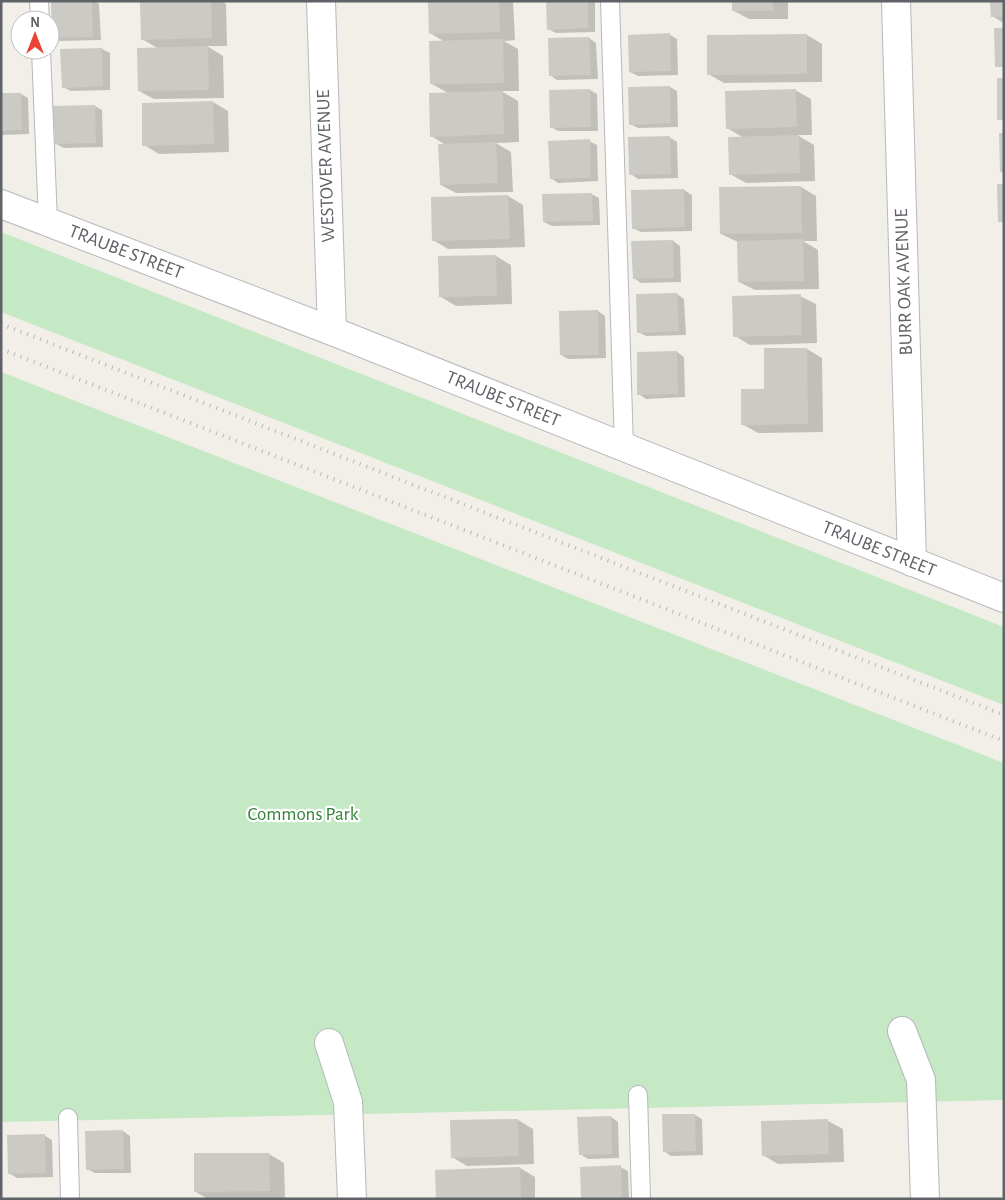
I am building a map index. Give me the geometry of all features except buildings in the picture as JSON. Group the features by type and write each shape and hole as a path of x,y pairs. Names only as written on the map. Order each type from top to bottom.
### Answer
{"street":[{"name":"WESTOVER AVENUE","path":"322,1 332,331"},
{"name":"BURR OAK AVENUE","path":"896,1 912,562"},
{"name":"TRAUBE STREET","path":"1,204 332,331 1004,598"},
{"path":"902,1031 921,1080 925,1199"},
{"path":"329,1043 348,1102 352,1199"}],"lane":[{"path":"610,1 624,448"},
{"path":"42,60 48,222"},
{"path":"638,1095 642,1199"},
{"path":"68,1118 70,1199"}],"green space":[{"path":"1,232 1004,627 1004,705 1,312"},
{"name":"Commons Park","path":"1,372 1004,763 1004,1100 1,1122"}],"railway":[{"path":"1,324 1004,715"},
{"path":"1,349 1004,741"}]}
